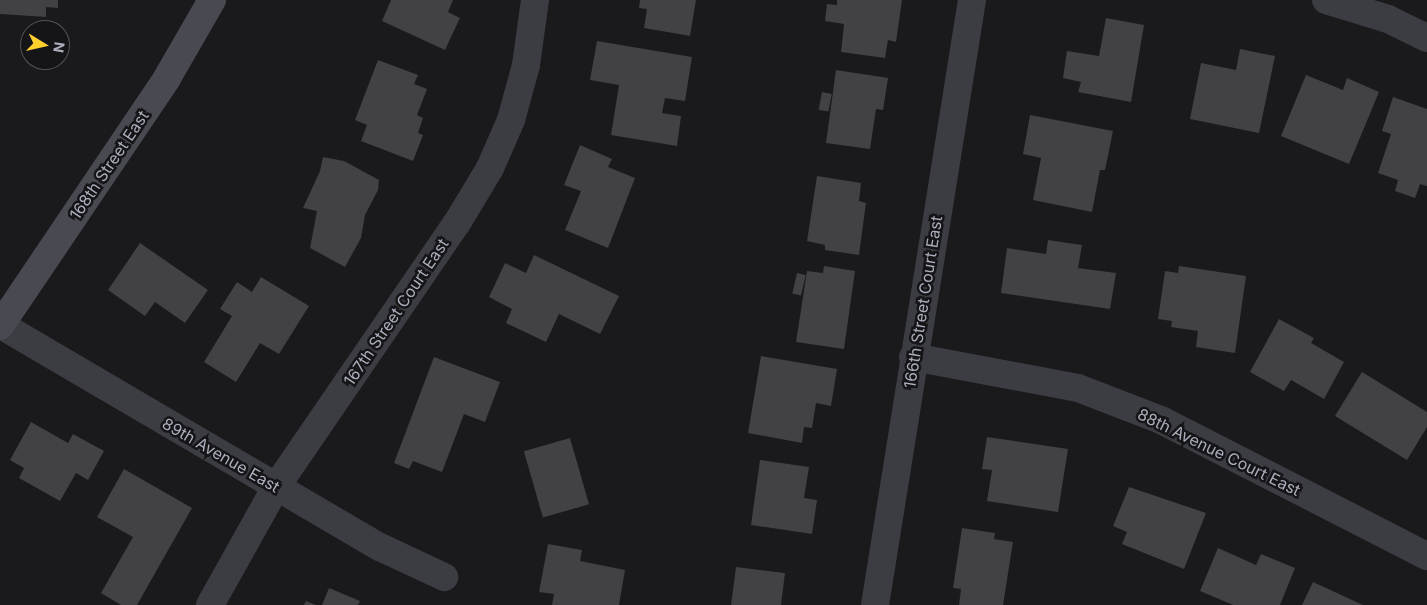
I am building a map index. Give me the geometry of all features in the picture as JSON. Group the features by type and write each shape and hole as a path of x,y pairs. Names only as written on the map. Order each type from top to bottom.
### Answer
{"street":[{"name":"168th Street East","path":"0,326 167,78 212,0"},
{"name":"167th Street Court East","path":"210,605 276,487 457,223 490,168 514,111 526,65 535,0"},
{"name":"166th Street Court East","path":"875,605 972,0"},
{"path":"1326,0 1392,9 1427,38"},
{"name":"89th Avenue East","path":"0,326 380,547 444,577"},
{"name":"88th Avenue Court East","path":"914,357 1078,388 1152,417 1427,556"}],"building":[{"path":"0,0 58,0 58,8 46,7 46,17 0,14"},
{"path":"391,0 453,0 448,12 460,18 445,50 382,21"},
{"path":"640,0 696,0 690,36 644,28 647,9 639,8"},
{"path":"837,0 902,0 896,42 888,40 885,58 841,52 844,24 825,21 827,4 837,5"},
{"path":"1106,18 1144,25 1131,102 1078,92 1081,82 1063,78 1067,51 1099,56"},
{"path":"597,41 692,57 685,101 665,98 662,113 681,116 677,146 611,135 619,85 590,80"},
{"path":"1240,49 1275,56 1259,133 1190,119 1201,63 1236,70"},
{"path":"378,60 418,75 414,84 427,89 417,115 423,118 418,133 423,135 413,161 361,141 367,125 355,120"},
{"path":"836,70 888,78 883,110 876,109 870,149 826,143"},
{"path":"1306,75 1343,90 1347,78 1379,92 1349,164 1281,136"},
{"path":"822,92 832,94 828,112 819,110"},
{"path":"1393,97 1427,109 1427,186 1420,184 1415,198 1395,191 1398,180 1378,173 1391,134 1382,131"},
{"path":"1030,115 1113,131 1105,170 1100,170 1092,212 1033,200 1041,158 1023,154"},
{"path":"580,145 612,159 608,167 635,178 608,248 565,230 581,191 564,185"},
{"path":"323,157 344,161 379,180 378,190 365,215 361,238 345,267 310,248 317,211 303,208 320,171"},
{"path":"817,176 861,183 859,201 866,203 859,255 825,250 825,245 807,241"},
{"path":"1048,240 1082,245 1078,268 1116,273 1110,309 1001,293 1007,248 1046,254"},
{"path":"140,243 208,290 185,323 155,302 145,316 108,290"},
{"path":"534,255 619,296 600,334 559,314 546,342 506,323 512,309 489,297 505,263 526,273"},
{"path":"824,266 855,271 844,349 796,342 807,271 823,273"},
{"path":"1179,266 1246,276 1235,353 1196,347 1198,331 1171,327 1172,321 1158,319 1165,271 1178,273"},
{"path":"797,273 806,275 801,295 792,293"},
{"path":"261,277 309,306 279,354 260,343 236,382 204,362 232,316 220,309 237,282 252,292"},
{"path":"1279,319 1314,338 1311,343 1344,362 1324,399 1291,380 1284,391 1250,372"},
{"path":"761,356 837,369 831,406 816,403 812,428 804,427 802,443 748,433"},
{"path":"434,357 500,382 485,422 464,414 442,472 413,461 409,469 394,463"},
{"path":"1362,372 1427,412 1427,427 1407,460 1335,416"},
{"path":"31,422 68,443 73,434 104,451 88,480 76,473 60,501 19,478 24,468 10,460"},
{"path":"987,437 1068,449 1058,512 987,501 992,470 982,469"},
{"path":"570,438 589,504 543,518 524,451"},
{"path":"760,460 809,467 804,498 817,500 812,534 751,525"},
{"path":"124,469 192,508 137,605 121,605 101,593 133,537 97,517"},
{"path":"1129,487 1206,513 1184,569 1122,544 1127,532 1113,526"},
{"path":"962,528 995,533 994,539 1013,542 1003,605 959,605 961,589 953,588"},
{"path":"548,544 582,550 580,561 625,570 619,605 552,605 554,594 539,592"},
{"path":"1218,548 1256,565 1261,554 1295,568 1280,605 1233,605 1200,591"},
{"path":"736,567 785,573 781,605 731,605"},
{"path":"1313,582 1363,605 1302,605"},
{"path":"329,588 360,601 358,605 322,605"},
{"path":"306,601 316,605 304,605"}]}
